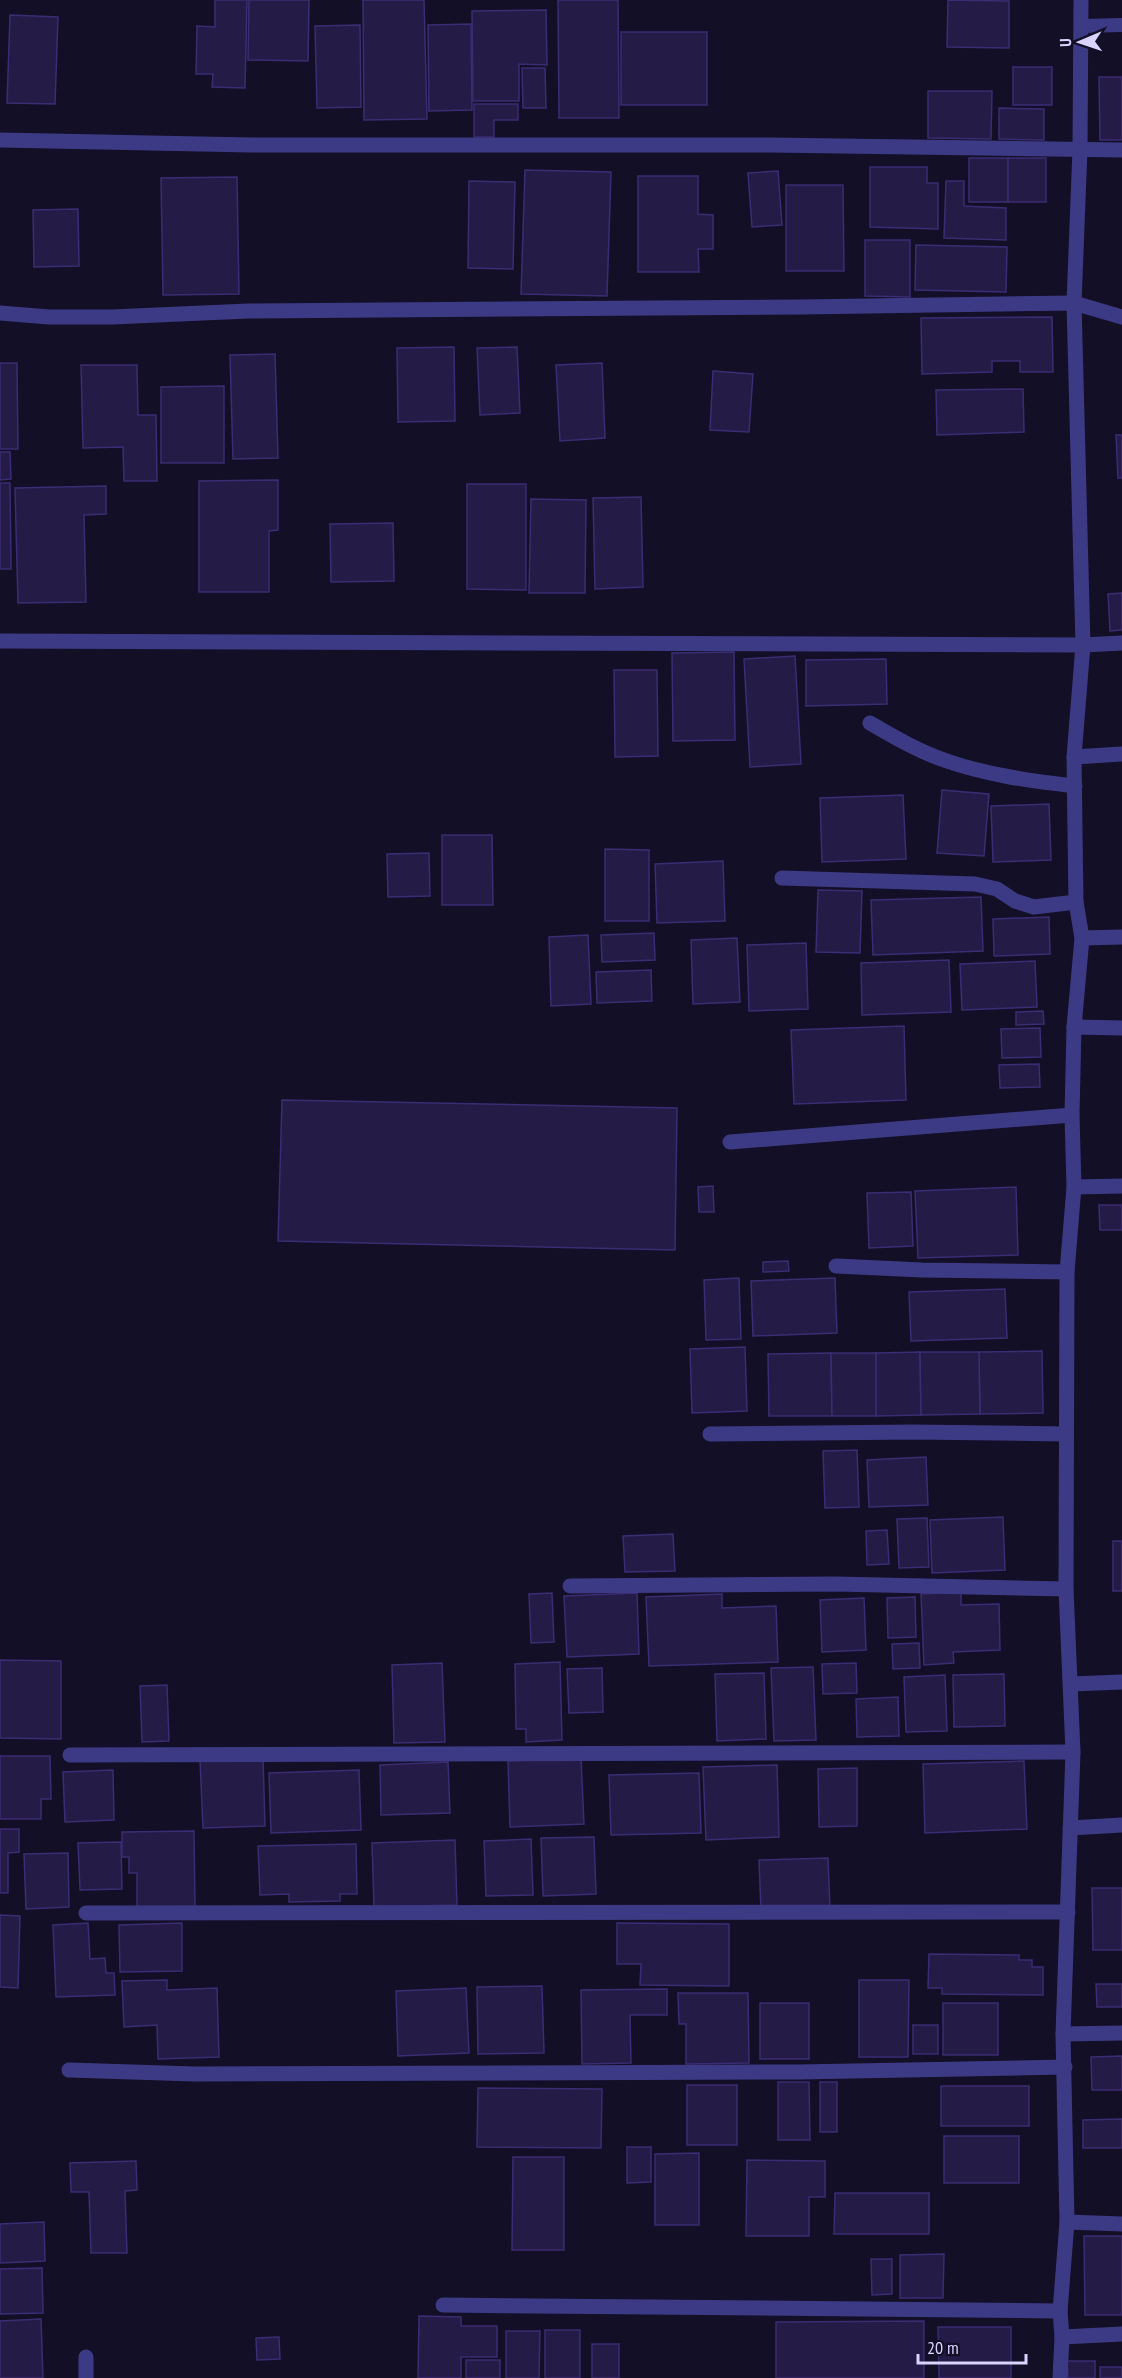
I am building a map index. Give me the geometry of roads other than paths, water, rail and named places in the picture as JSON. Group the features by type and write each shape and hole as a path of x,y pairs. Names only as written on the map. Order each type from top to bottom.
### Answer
{"street":[{"path":"1060,2378 1062,2337 1060,2311 1067,2222 1063,2034 1073,1752 1066,1589 1067,1272 1074,1187 1072,1115 1074,1027 1082,938 1076,902 1074,757 1083,645 1074,303 1080,149 1081,0"},
{"path":"0,140 251,145 770,144 1122,150"},
{"path":"0,313 49,317 112,317 248,311 801,308 1074,303 1122,317"},
{"path":"0,641 1083,645 1122,643"},
{"path":"870,723 944,761 1029,781 1075,786"},
{"path":"1074,757 1122,754"},
{"path":"782,878 975,884 998,889 1015,901 1034,907 1076,902"},
{"path":"1082,938 1122,938"},
{"path":"1074,1027 1122,1028"},
{"path":"730,1142 1072,1115"},
{"path":"1074,1187 1122,1186"},
{"path":"836,1266 1067,1272"},
{"path":"710,1434 914,1432 1066,1434"},
{"path":"570,1586 835,1584 1066,1589"},
{"path":"1071,1684 1122,1682"},
{"path":"70,1755 1073,1752"},
{"path":"1070,1828 1122,1825"},
{"path":"86,1913 1068,1912"},
{"path":"1063,2034 1122,2033"},
{"path":"69,2070 195,2074 798,2072 1065,2067"},
{"path":"1067,2222 1122,2224"},
{"path":"442,2305 1060,2311"},
{"path":"1062,2337 1122,2334"},
{"path":"86,2356 86,2378"}],"lane":[{"path":"1081,26 1122,25"}]}
